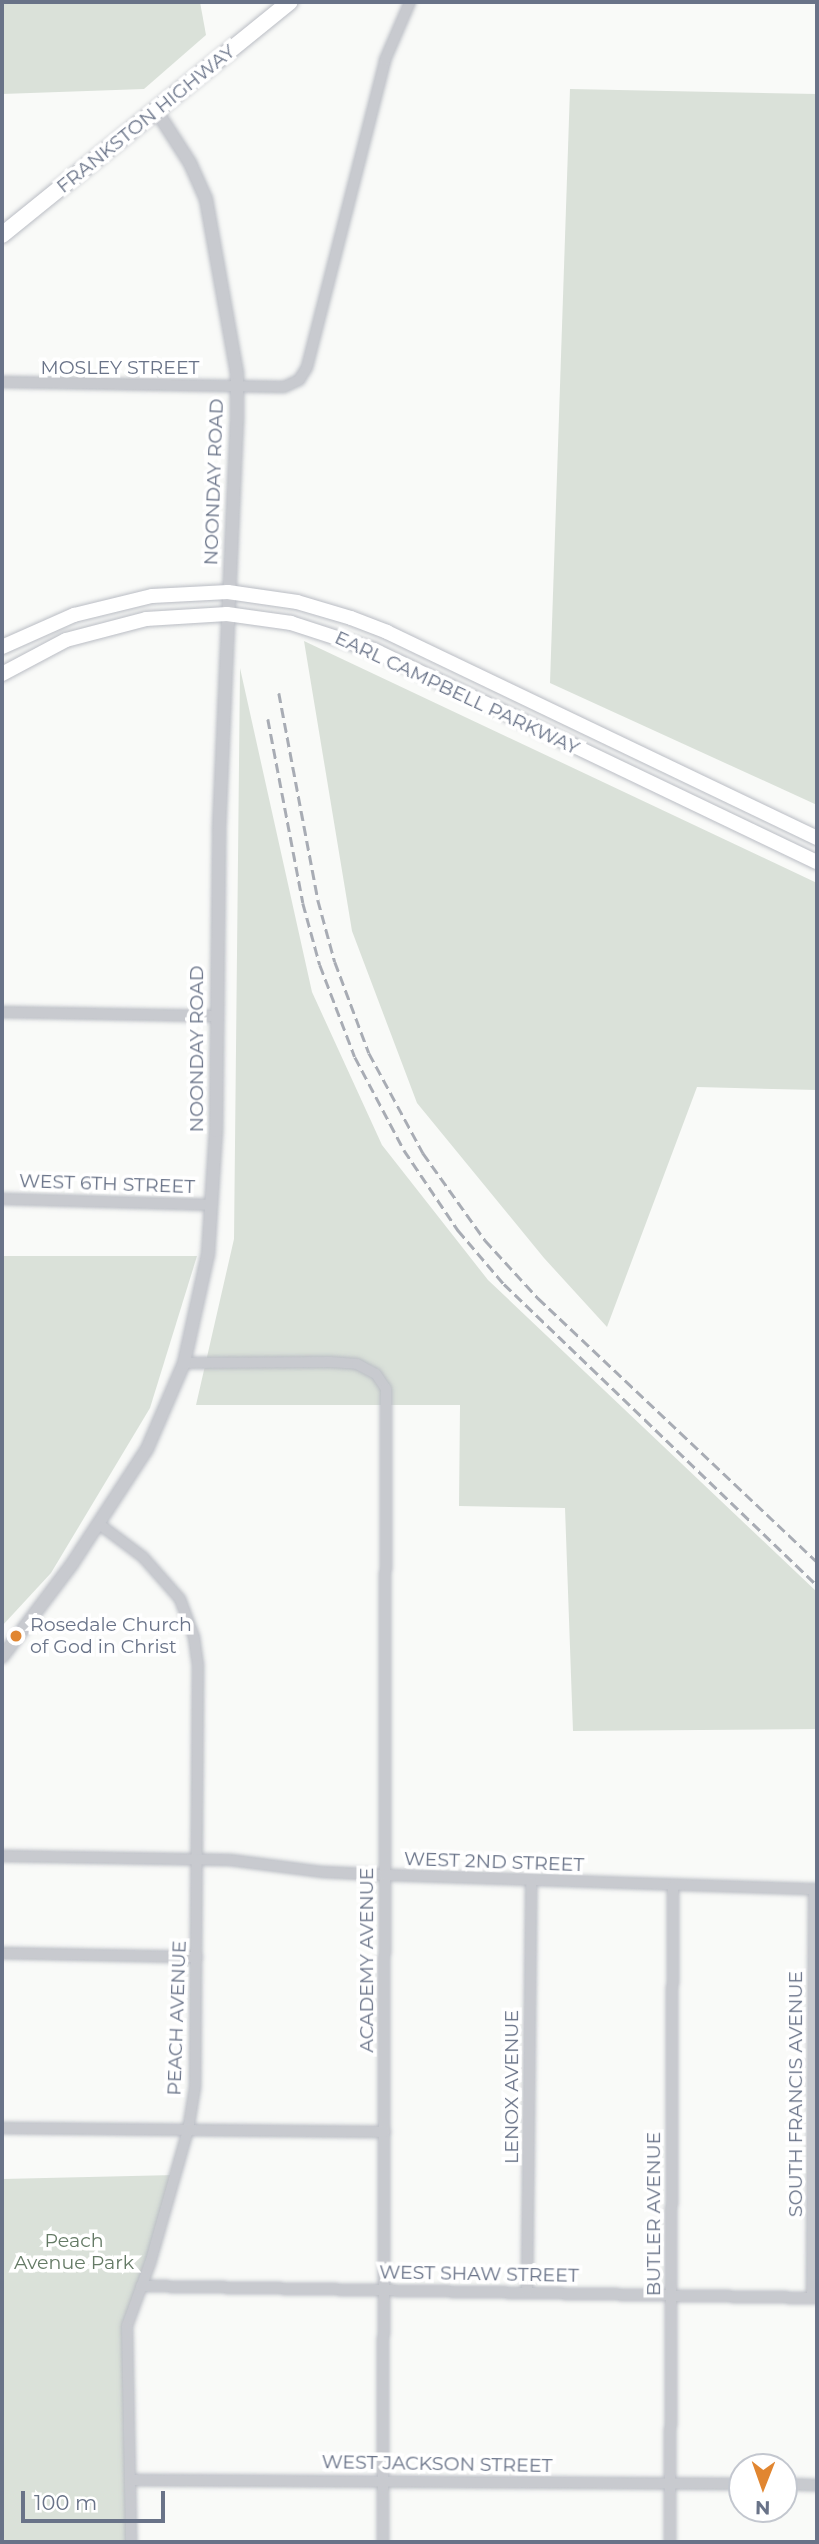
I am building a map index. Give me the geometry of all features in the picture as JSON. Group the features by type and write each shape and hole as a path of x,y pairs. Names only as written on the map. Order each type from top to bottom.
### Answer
{"main road":[{"name":"FRANKSTON HIGHWAY","path":"2,235 290,2"},
{"name":"EARL CAMPBELL PARKWAY","path":"2,647 57,621 114,603 160,595 228,592 297,602 368,624 817,838"},
{"name":"EARL CAMPBELL PARKWAY","path":"2,674 53,646 106,628 163,617 227,614 299,625 366,647 817,862"}],"street":[{"name":"NOONDAY ROAD","path":"237,387 284,387 295,383 305,372 380,78 410,2"},
{"name":"NOONDAY ROAD","path":"2,1657 99,1524 147,1448 184,1363 208,1255 216,1131 217,916 237,387 234,348 206,199 190,163 156,110"},
{"name":"MOSLEY STREET","path":"2,382 43,385 164,383 237,387"},
{"path":"2,1012 218,1016"},
{"name":"WEST 6TH STREET","path":"2,1199 211,1205"},
{"name":"ACADEMY AVENUE","path":"184,1363 356,1364 381,1380 388,1399 383,2542"},
{"name":"PEACH AVENUE","path":"99,1524 143,1557 163,1577 186,1610 198,1665 195,2087 188,2130 127,2326 131,2542"},
{"name":"WEST 2ND STREET","path":"2,1856 270,1863 323,1872 531,1882 816,1889"},
{"name":"LENOX AVENUE","path":"527,2292 531,1882"},
{"name":"BUTLER AVENUE","path":"670,2542 673,1887"},
{"name":"SOUTH FRANCIS AVENUE","path":"815,2298 816,1889"},
{"path":"2,1953 197,1957"},
{"path":"2,2128 385,2132"},
{"name":"WEST SHAW STREET","path":"141,2286 815,2298"},
{"name":"WEST JACKSON STREET","path":"131,2480 728,2484"},
{"path":"798,2484 817,2484"}],"green space":[{"path":"2,2 200,2 206,35 144,89 2,94"},
{"path":"570,89 817,94 817,805 550,683"},
{"path":"304,641 817,883 817,1090 697,1087 607,1327 544,1258 417,1103 352,931"},
{"path":"240,668 312,992 382,1145 488,1280 817,1592 817,1729 573,1731 565,1508 459,1506 460,1405 196,1405 234,1239"},
{"path":"2,1256 197,1256 150,1408 51,1573 2,1626"},
{"name":"Peach Avenue Park","path":"175,2175 130,2310 131,2542 2,2542 2,2179"}],"railway":[{"path":"279,693 318,900 335,962 369,1053 423,1153 485,1240 538,1298 817,1562"},
{"path":"268,719 303,903 320,965 355,1057 404,1150 458,1230 504,1284 817,1585"}],"place":[{"name":"Rosedale Church of God in Christ","path":"16,1636"}]}
